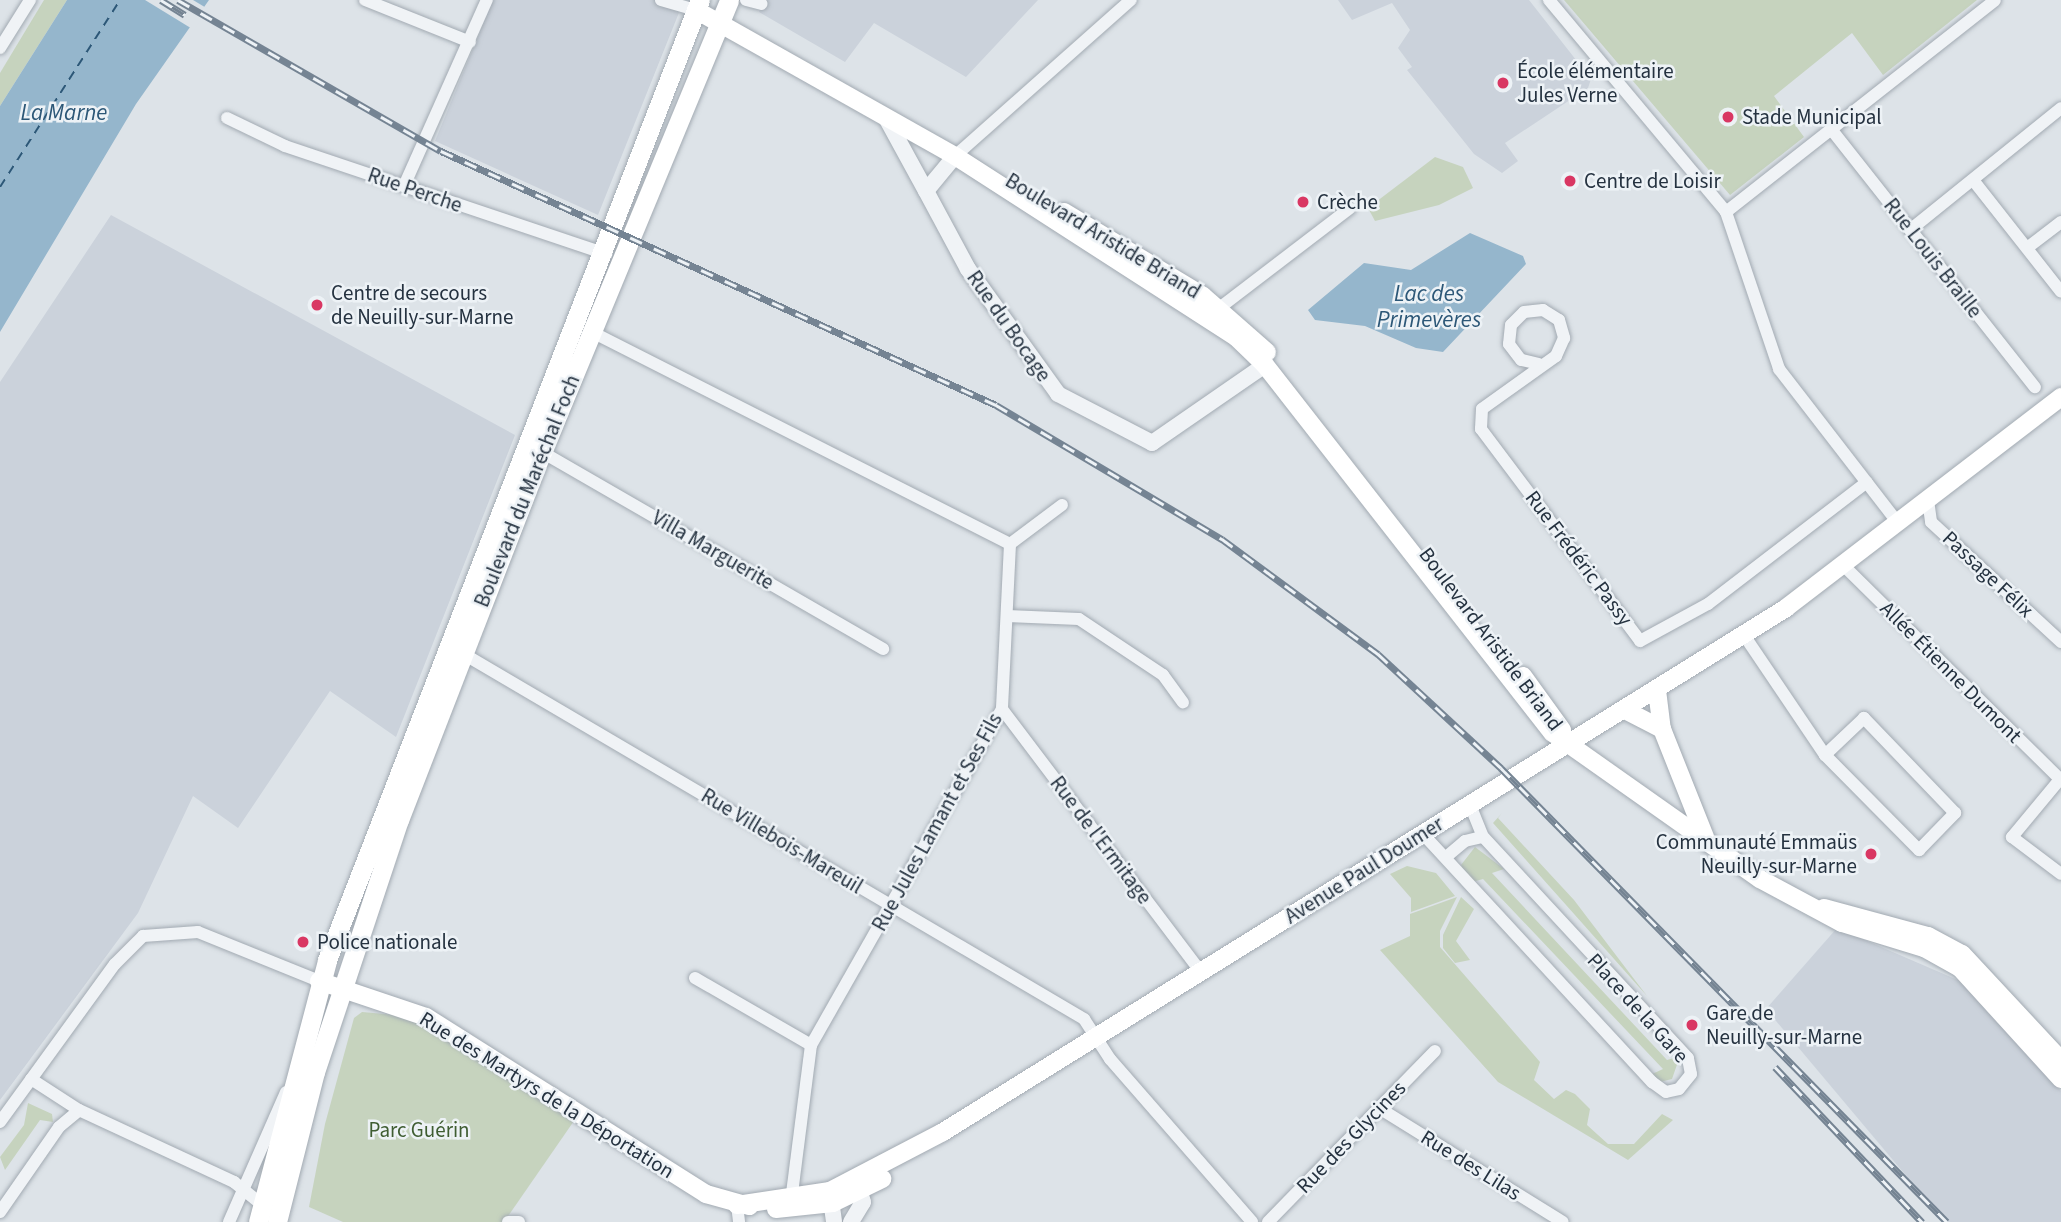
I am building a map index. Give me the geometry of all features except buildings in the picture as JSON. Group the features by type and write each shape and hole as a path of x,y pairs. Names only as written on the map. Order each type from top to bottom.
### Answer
{"main road":[{"path":"718,0 722,21"},
{"name":"Boulevard du Maréchal Foch","path":"336,986 462,653 542,452 730,0"},
{"name":"Boulevard Aristide Briand","path":"698,5 955,156 988,167 1214,312 1277,362 1548,708 1567,742"},
{"path":"668,151 674,102 702,31 698,5"},
{"name":"Boulevard du Maréchal Foch","path":"336,986 360,868 606,254 698,5"},
{"name":"Boulevard Aristide Briand","path":"1214,312 1265,365 1539,717 1567,742"},
{"name":"Avenue Paul Doumer","path":"790,1208 831,1197 858,1186 1567,742 1625,710 1744,635 1786,608 2060,400"},
{"path":"1657,690 1662,729 1708,842"},
{"path":"1625,710 1662,729"},
{"path":"1567,742 1760,879 1818,908 1960,968 2061,1079"},
{"path":"1818,908 1928,936 1962,954 2061,1060"},
{"path":"269,1214 288,1088 336,986"},
{"path":"269,1214 336,986"},
{"name":"Rue des Martyrs de la Déportation","path":"336,986 426,1017 738,1213 790,1208"}],"street":[{"path":"0,48 30,0"},
{"path":"365,0 470,42"},
{"path":"404,186 487,0"},
{"path":"661,0 698,5"},
{"path":"746,0 762,4"},
{"path":"926,191 955,156 1131,0"},
{"path":"1549,0 1726,212 1779,369 1898,523"},
{"path":"1726,212 1994,0"},
{"path":"1910,230 2061,108"},
{"name":"Rue du Bocage","path":"884,114 968,269 1058,394 1137,439 1152,443 1265,365"},
{"name":"Rue Perche","path":"226,118 285,146 606,254"},
{"name":"Rue Louis Braille","path":"1832,129 2035,387"},
{"path":"1973,180 2061,292"},
{"path":"1214,312 1350,208"},
{"path":"2027,248 2061,222"},
{"name":"Rue Frédéric Passy","path":"1539,364 1521,360 1509,344 1511,325 1524,312 1543,310 1559,320 1564,338 1556,356 1539,364 1482,409 1481,429 1640,641 1708,604 1867,482"},
{"path":"592,332 1010,544 1062,505"},
{"name":"Villa Marguerite","path":"542,452 883,649"},
{"name":"Passage Félix","path":"1928,500 1931,522 2061,642"},
{"name":"Rue Jules Lamant et Ses Fils","path":"790,1208 811,1045 1002,709 1010,544"},
{"name":"Allée Étienne Dumont","path":"1843,565 2061,779"},
{"path":"1007,616 1079,619 1163,675 1183,703"},
{"path":"1744,635 1825,755 1919,850 1955,813 1864,718 1825,755"},
{"name":"Rue Villebois-Mareuil","path":"462,653 1084,1019 1096,1037 1252,1222"},
{"name":"Rue de l'Ermitage","path":"1002,709 1200,971"},
{"path":"2061,779 2012,837 2061,874"},
{"name":"Place de la Gare","path":"1423,834 1652,1083 1666,1092 1679,1089 1690,1074 1688,1058 1483,837 1470,805"},
{"path":"1446,857 1465,841 1483,837"},
{"path":"0,1122 115,964 143,936 198,933 336,986"},
{"path":"695,978 811,1045"},
{"name":"Rue des Glycines","path":"1268,1222 1435,1051"},
{"path":"31,1079 79,1110 242,1190 269,1214"},
{"path":"229,1222 288,1088"},
{"name":"Rue des Lilas","path":"1379,1108 1563,1222"},
{"path":"0,1212 59,1127 79,1110"},
{"path":"851,1222 862,1206 858,1186"},
{"path":"831,1197 834,1222"},
{"path":"508,1222 519,1222"}],"shaded area":[{"path":"493,0 684,0 598,215 435,141"},
{"path":"764,0 1038,0 966,77 874,23 845,62 759,12"},
{"name":"École élémentaire Jules Verne","path":"1338,0 1529,0 1591,79 1588,88 1505,143 1518,161 1502,173 1474,154 1407,70 1412,67 1398,48 1410,30 1392,3 1352,20"},
{"path":"111,215 515,435 396,737 330,691 238,828 193,796 138,913 0,1100 0,382"},
{"path":"1837,928 1960,981 2061,1091 2061,1222 1945,1222 1766,1009"}],"green space":[{"path":"44,0 67,0 0,106 0,73"},
{"name":"Stade Municipal","path":"1564,0 1977,0 1883,75 1852,33 1774,96 1804,137 1730,195"},
{"path":"1435,157 1463,167 1473,188 1439,205 1375,221 1368,208"},
{"path":"1502,813 1498,818 1574,900 1647,996 1493,823"},
{"path":"1475,847 1504,869 1492,873 1667,1060 1680,1056 1672,1079 1660,1082 1650,1075 1663,1069 1483,879 1469,883 1461,865"},
{"path":"1407,866 1436,873 1455,896 1411,912 1411,898 1390,874"},
{"path":"1457,897 1440,931 1440,947 1540,1062 1534,1080 1554,1099 1566,1090 1575,1094 1590,1109 1587,1125 1608,1144 1634,1144 1662,1114 1673,1120 1628,1160 1498,1082 1380,950 1410,936 1410,914"},
{"path":"1461,897 1474,909 1456,941 1470,960 1455,963 1443,948 1443,935"},
{"name":"Parc Guérin","path":"362,1012 407,1016 576,1118 504,1222 343,1222 309,1207 325,1124 354,1018"},
{"path":"28,1103 52,1114 53,1122 40,1120 5,1170 0,1157 24,1125"}],"water":[{"name":"La Marne","path":"67,0 209,0 136,104 0,332 0,106"},
{"name":"Lac des Primevères","path":"1470,233 1523,256 1526,264 1443,352 1416,348 1365,326 1315,320 1308,310 1364,263 1411,270"}],"pier":[{"path":"145,0 193,0 208,9 194,30"}],"ferry route":[{"path":"0,187 120,0"}],"railway":[{"path":"161,0 185,15"},
{"path":"178,0 441,151 996,405 1222,539 1378,654 1501,768 1947,1222"},
{"path":"1775,1067 1922,1222"}],"place":[{"name":"École élémentaire Jules Verne","path":"1503,83"},
{"name":"Stade Municipal","path":"1728,117"},
{"name":"Centre de Loisir","path":"1570,181"},
{"name":"Crèche","path":"1303,202"},
{"name":"Centre de secours de Neuilly-sur-Marne","path":"317,305"},
{"name":"Communauté Emmaüs Neuilly-sur-Marne","path":"1871,854"},
{"name":"Police nationale","path":"303,942"},
{"name":"Gare de Neuilly-sur-Marne","path":"1692,1025"}]}
